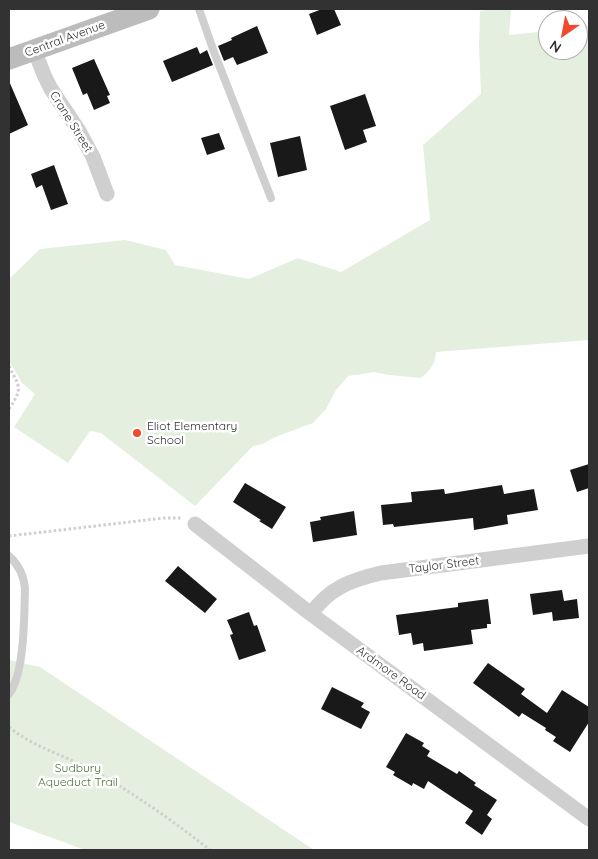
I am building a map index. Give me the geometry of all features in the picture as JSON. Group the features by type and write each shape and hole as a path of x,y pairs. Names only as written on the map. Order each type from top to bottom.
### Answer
{"main road":[{"name":"Central Avenue","path":"9,59 149,9"}],"street":[{"name":"Crane Street","path":"34,50 44,78 90,151 107,194"},
{"name":"Ardmore Road","path":"195,524 311,614 589,819"},
{"name":"Taylor Street","path":"311,614 328,594 340,586 366,576 589,546"}],"lane":[{"path":"199,9 271,198"},
{"path":"9,556 22,572 25,590 20,660 15,683 9,694"}],"path":[{"path":"9,366 18,385 19,392 9,409"},
{"path":"9,536 164,518 182,518 195,524"},
{"path":"9,727 29,741 115,782 149,804 210,850"}],"green space":[{"path":"511,9 509,35 538,32 538,60 588,60 589,25 589,340 436,352 432,366 421,378 374,372 348,376 336,390 326,409 313,423 253,446 195,506 101,433 90,431 68,463 14,427 35,394 22,383 9,361 9,279 40,249 125,240 166,250 175,265 249,279 298,258 341,272 430,220 423,145 481,94 480,11"},
{"name":"Sudbury Aqueduct Trail","path":"9,660 40,667 314,850 85,850 9,822"}],"building":[{"path":"322,9 334,9 341,25 317,35 309,14"},
{"path":"257,26 268,53 237,65 233,57 224,61 218,46"},
{"path":"197,47 200,54 207,50 213,65 172,82 163,61"},
{"path":"94,59 110,95 107,96 110,103 94,110 87,93 83,95 72,68"},
{"path":"9,81 28,125 9,134"},
{"path":"365,94 376,126 363,130 367,142 345,150 330,106"},
{"path":"219,133 225,149 207,155 201,138"},
{"path":"300,136 307,170 278,177 270,143"},
{"path":"54,165 68,204 51,210 42,185 36,188 31,174"},
{"path":"589,464 589,488 577,492 570,470"},
{"path":"245,483 286,507 272,529 233,502"},
{"path":"502,485 504,494 534,489 538,510 507,515 508,524 474,530 473,518 394,527 393,524 383,525 381,505 412,502 411,492 444,489 445,494"},
{"path":"354,511 357,535 313,542 310,522 321,520 320,517"},
{"path":"178,566 217,599 205,613 165,581"},
{"path":"562,590 564,601 577,599 579,618 553,621 552,612 533,615 530,594"},
{"path":"488,599 491,624 487,624 487,628 471,630 473,644 424,651 423,643 413,645 411,633 399,635 396,615 458,607 458,603"},
{"path":"249,612 254,626 257,625 266,651 239,660 230,635 233,634 227,620"},
{"path":"488,663 525,689 521,694 547,713 562,690 589,707 589,722 570,752 553,741 556,737 545,730 546,728 522,713 519,717 473,683"},
{"path":"332,687 364,703 361,707 370,712 361,729 321,709"},
{"path":"406,733 424,743 422,746 430,751 427,756 457,774 459,771 476,783 474,785 497,800 487,815 492,819 482,835 465,823 473,811 428,781 424,789 413,783 412,786 393,775 395,772 386,767"}],"place":[{"name":"Eliot Elementary School","path":"137,433"}]}
